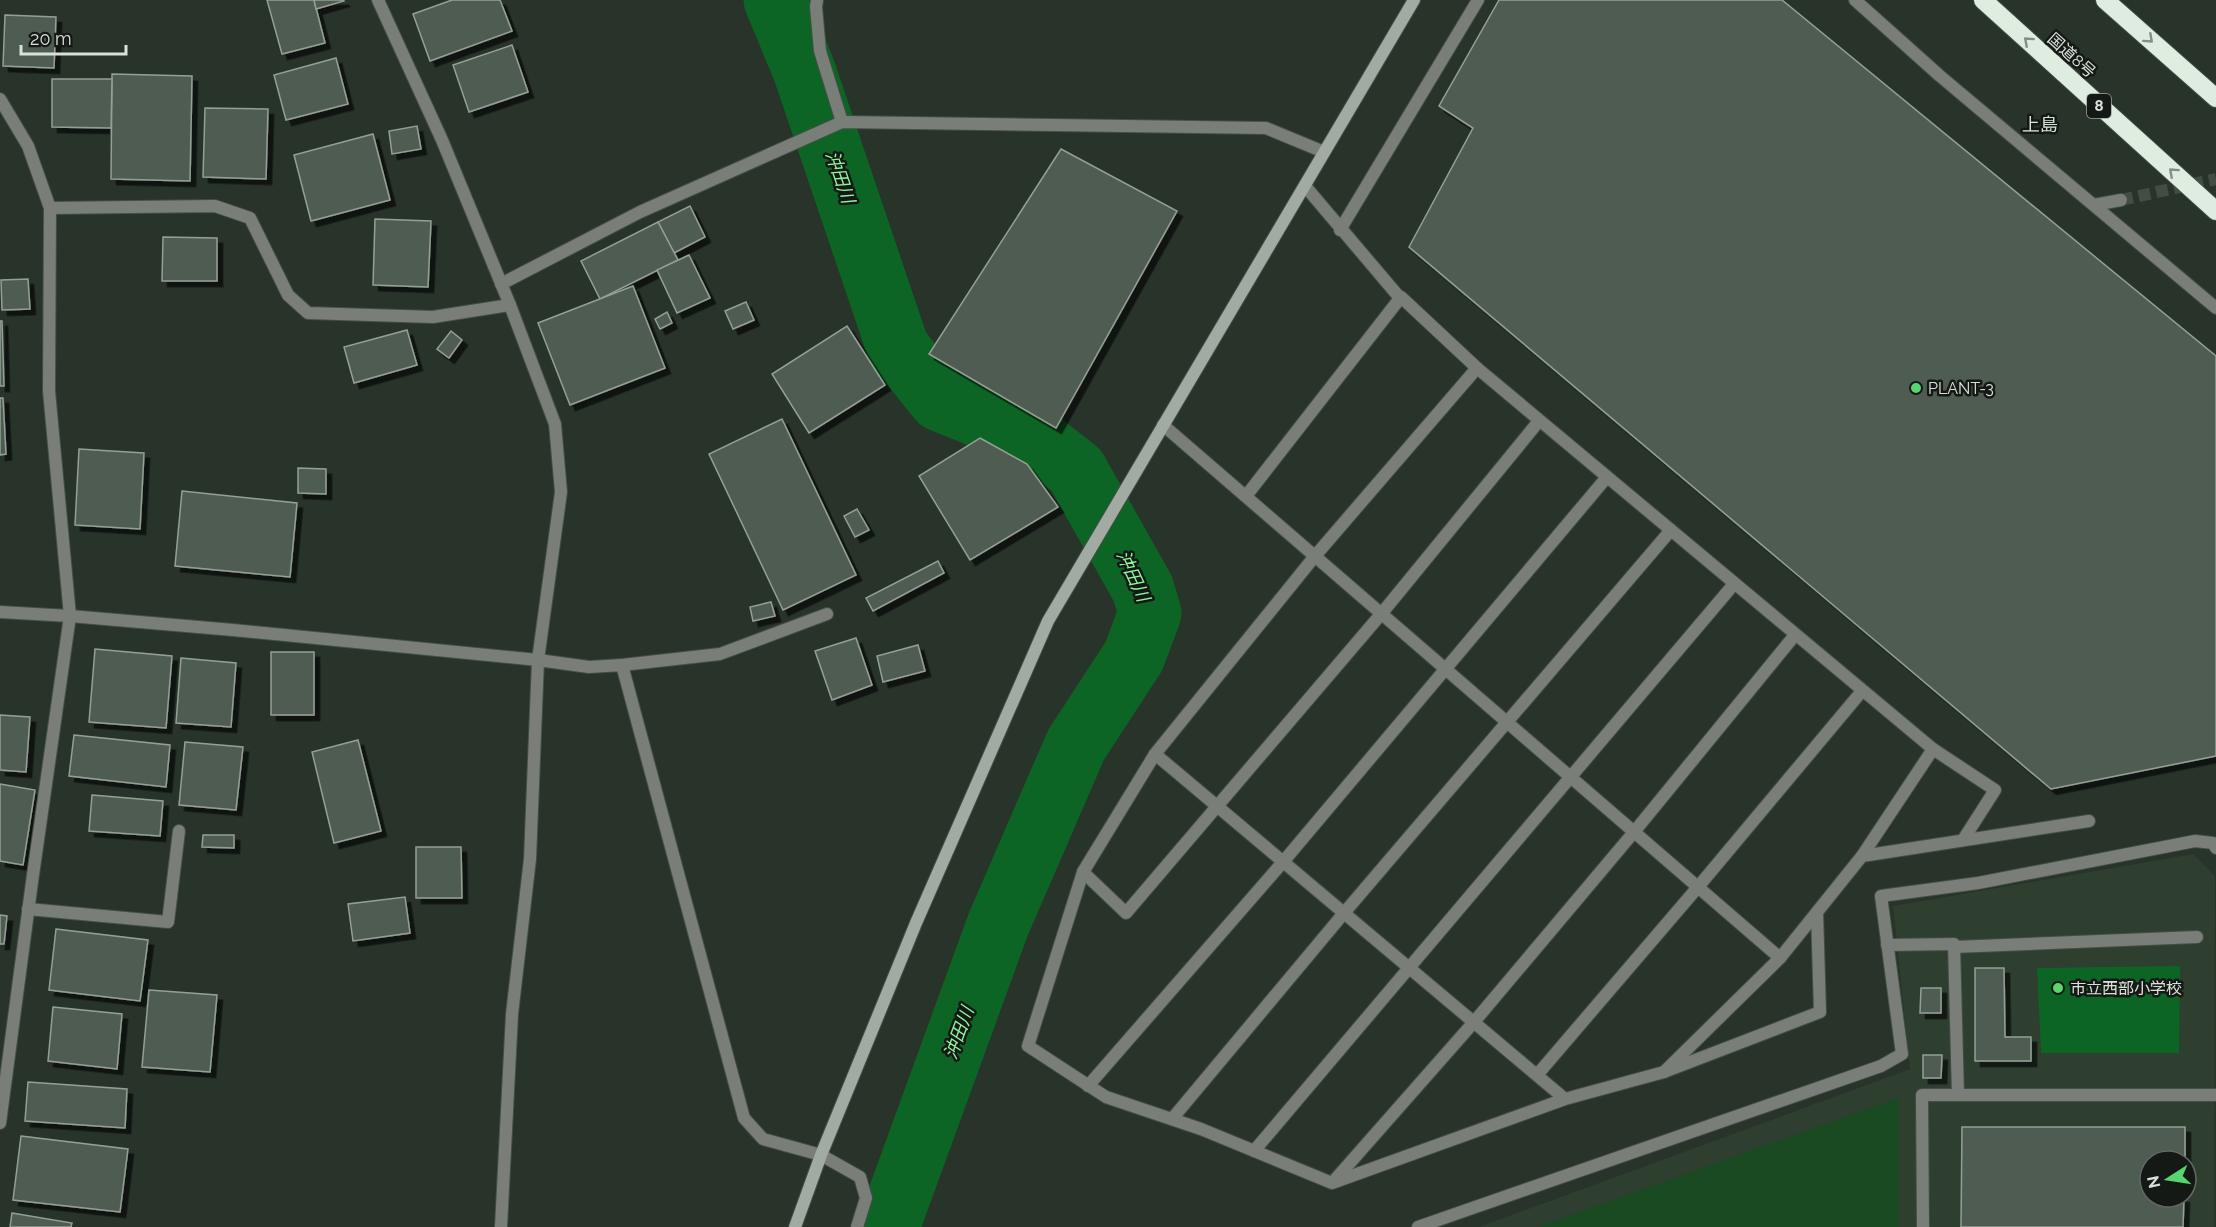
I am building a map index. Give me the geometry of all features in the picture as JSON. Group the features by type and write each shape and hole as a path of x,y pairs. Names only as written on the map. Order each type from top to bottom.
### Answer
{"highway":[{"name":"国道8号","path":"1983,0 2216,211"},
{"path":"2105,0 2216,98"}],"street":[{"path":"378,0 442,140 510,305 555,424 561,492 538,660 530,859 512,1014 501,1227"},
{"path":"817,0 820,51 842,122"},
{"path":"795,1227 821,1155 916,923 1048,621 1414,0"},
{"path":"1340,230 1478,0"},
{"path":"1855,0 1940,76 2216,308"},
{"path":"0,99 28,146 50,208 49,391 70,616 0,1123"},
{"path":"501,284 640,212 842,122 1266,128 1324,152"},
{"path":"1305,186 1400,298 1477,368 1933,750 1995,790 1963,840"},
{"path":"2094,205 2121,200"},
{"path":"50,208 215,206 250,218 288,296 308,313 433,316 510,305"},
{"path":"1246,496 1400,298"},
{"path":"1477,368 1316,556 1155,754 1083,872 1028,1046 1106,1097 1172,1119 1332,1183 1565,1099 1664,1072 1820,1012 1817,912"},
{"path":"1083,872 1126,913 1382,613 1539,421"},
{"path":"1163,425 1780,958"},
{"path":"1088,1086 1283,862 1607,477"},
{"path":"1172,1119 1344,913 1671,531"},
{"path":"1254,1151 1408,966 1572,778 1734,584"},
{"path":"0,612 70,616 538,660 589,667 720,654 827,614"},
{"path":"1332,1183 1474,1022 1634,832 1795,635"},
{"path":"622,665 744,1118 763,1139 821,1155 860,1176 866,1198 857,1227"},
{"path":"1537,1075 1862,691"},
{"path":"1664,1072 1780,958 1862,856 1933,750"},
{"path":"1155,754 1565,1099"},
{"path":"1862,856 2089,821"},
{"path":"28,909 168,922 179,831"},
{"path":"1418,1227 1881,1066 1902,1054 1881,896 1978,883 2195,841 2215,842"},
{"path":"1954,947 2197,937"},
{"path":"1887,945 1954,944 1958,1095"},
{"path":"1923,1227 1922,1095 2216,1095"}],"shaded area":[{"name":"市立西部小学校","path":"2193,854 2215,876 2214,1227 1479,1227 1910,1069 1893,906"},
{"path":"2180,966 2179,1053 2041,1053 2037,968"},
{"path":"1899,1098 1899,1227 1538,1227"}],"building":[{"path":"267,0 314,0 325,43 282,54"},
{"path":"314,0 343,0 344,1 316,9"},
{"path":"452,0 500,0 512,31 430,61 413,14"},
{"path":"1499,0 1782,0 2216,356 2216,756 2051,789 1409,247 1473,128 1439,106"},
{"path":"5,15 56,17 54,68 3,66"},
{"path":"512,45 528,92 469,112 453,65"},
{"path":"336,58 348,104 286,120 274,75"},
{"path":"112,74 192,76 190,181 111,179"},
{"path":"52,79 112,79 111,128 52,127"},
{"path":"205,108 268,109 266,179 203,177"},
{"path":"417,126 421,149 392,154 389,131"},
{"path":"373,134 390,200 311,221 294,155"},
{"path":"1061,149 1177,211 1056,428 929,354"},
{"path":"690,206 705,237 674,253 658,222"},
{"path":"375,219 431,221 428,287 373,285"},
{"path":"658,222 678,260 600,299 581,261"},
{"path":"163,237 217,238 217,281 162,281"},
{"path":"689,255 710,298 677,313 657,270"},
{"path":"28,279 30,309 2,310 1,280"},
{"path":"633,286 665,368 570,405 538,323"},
{"path":"746,302 754,320 733,329 725,311"},
{"path":"667,312 672,323 660,329 655,319"},
{"path":"0,321 2,321 4,386 0,386"},
{"path":"847,326 885,385 809,433 772,374"},
{"path":"407,330 417,365 354,383 344,347"},
{"path":"451,331 462,340 449,358 437,349"},
{"path":"0,398 3,398 6,454 0,455"},
{"path":"782,419 856,575 783,610 709,454"},
{"path":"980,438 1027,464 1058,507 970,560 919,476"},
{"path":"79,449 144,453 140,529 75,525"},
{"path":"298,468 326,469 326,494 298,493"},
{"path":"182,491 297,503 290,577 175,566"},
{"path":"857,509 869,530 855,537 844,516"},
{"path":"938,561 944,573 873,611 866,598"},
{"path":"771,602 775,616 753,621 750,607"},
{"path":"856,638 872,685 832,700 815,651"},
{"path":"918,645 925,671 883,682 877,656"},
{"path":"95,649 172,656 166,728 89,722"},
{"path":"271,652 314,652 314,715 271,715"},
{"path":"181,658 236,663 231,727 176,723"},
{"path":"0,715 30,717 26,772 0,770"},
{"path":"74,735 170,745 166,787 69,776"},
{"path":"358,740 381,831 334,843 312,752"},
{"path":"185,742 243,747 236,810 179,805"},
{"path":"0,784 35,790 23,865 0,861"},
{"path":"92,795 163,801 160,836 89,831"},
{"path":"203,835 234,835 234,848 202,847"},
{"path":"416,847 461,847 462,898 416,898"},
{"path":"405,897 410,933 353,941 348,904"},
{"path":"0,915 7,916 4,944 0,944"},
{"path":"56,929 148,940 140,1001 49,990"},
{"path":"1975,968 2004,968 2005,1037 2031,1037 2031,1061 1975,1061"},
{"path":"1921,988 1941,988 1941,1013 1920,1013"},
{"path":"149,990 217,995 210,1072 142,1067"},
{"path":"53,1007 122,1014 117,1069 48,1061"},
{"path":"1923,1055 1942,1055 1941,1078 1923,1078"},
{"path":"28,1082 127,1089 125,1128 25,1121"},
{"path":"1962,1127 2185,1127 2185,1149 2138,1149 2138,1209 2184,1209 2183,1227 1961,1227"},
{"path":"21,1136 128,1149 120,1212 13,1200"},
{"path":"12,1213 72,1223 71,1227 10,1227"}],"waterway":[{"name":"沖田川","path":"775,0 804,70 898,348 940,400 1035,438 1076,470 1143,589 1150,613 1134,656 1076,745 998,925 888,1227"}],"tunnel":[{"path":"2121,200 2216,179"}],"place":[{"name":"PLANT-3","path":"1916,388"},
{"name":"市立西部小学校","path":"2058,988"}],"district":[{"name":"上島","path":"2040,125"}]}
